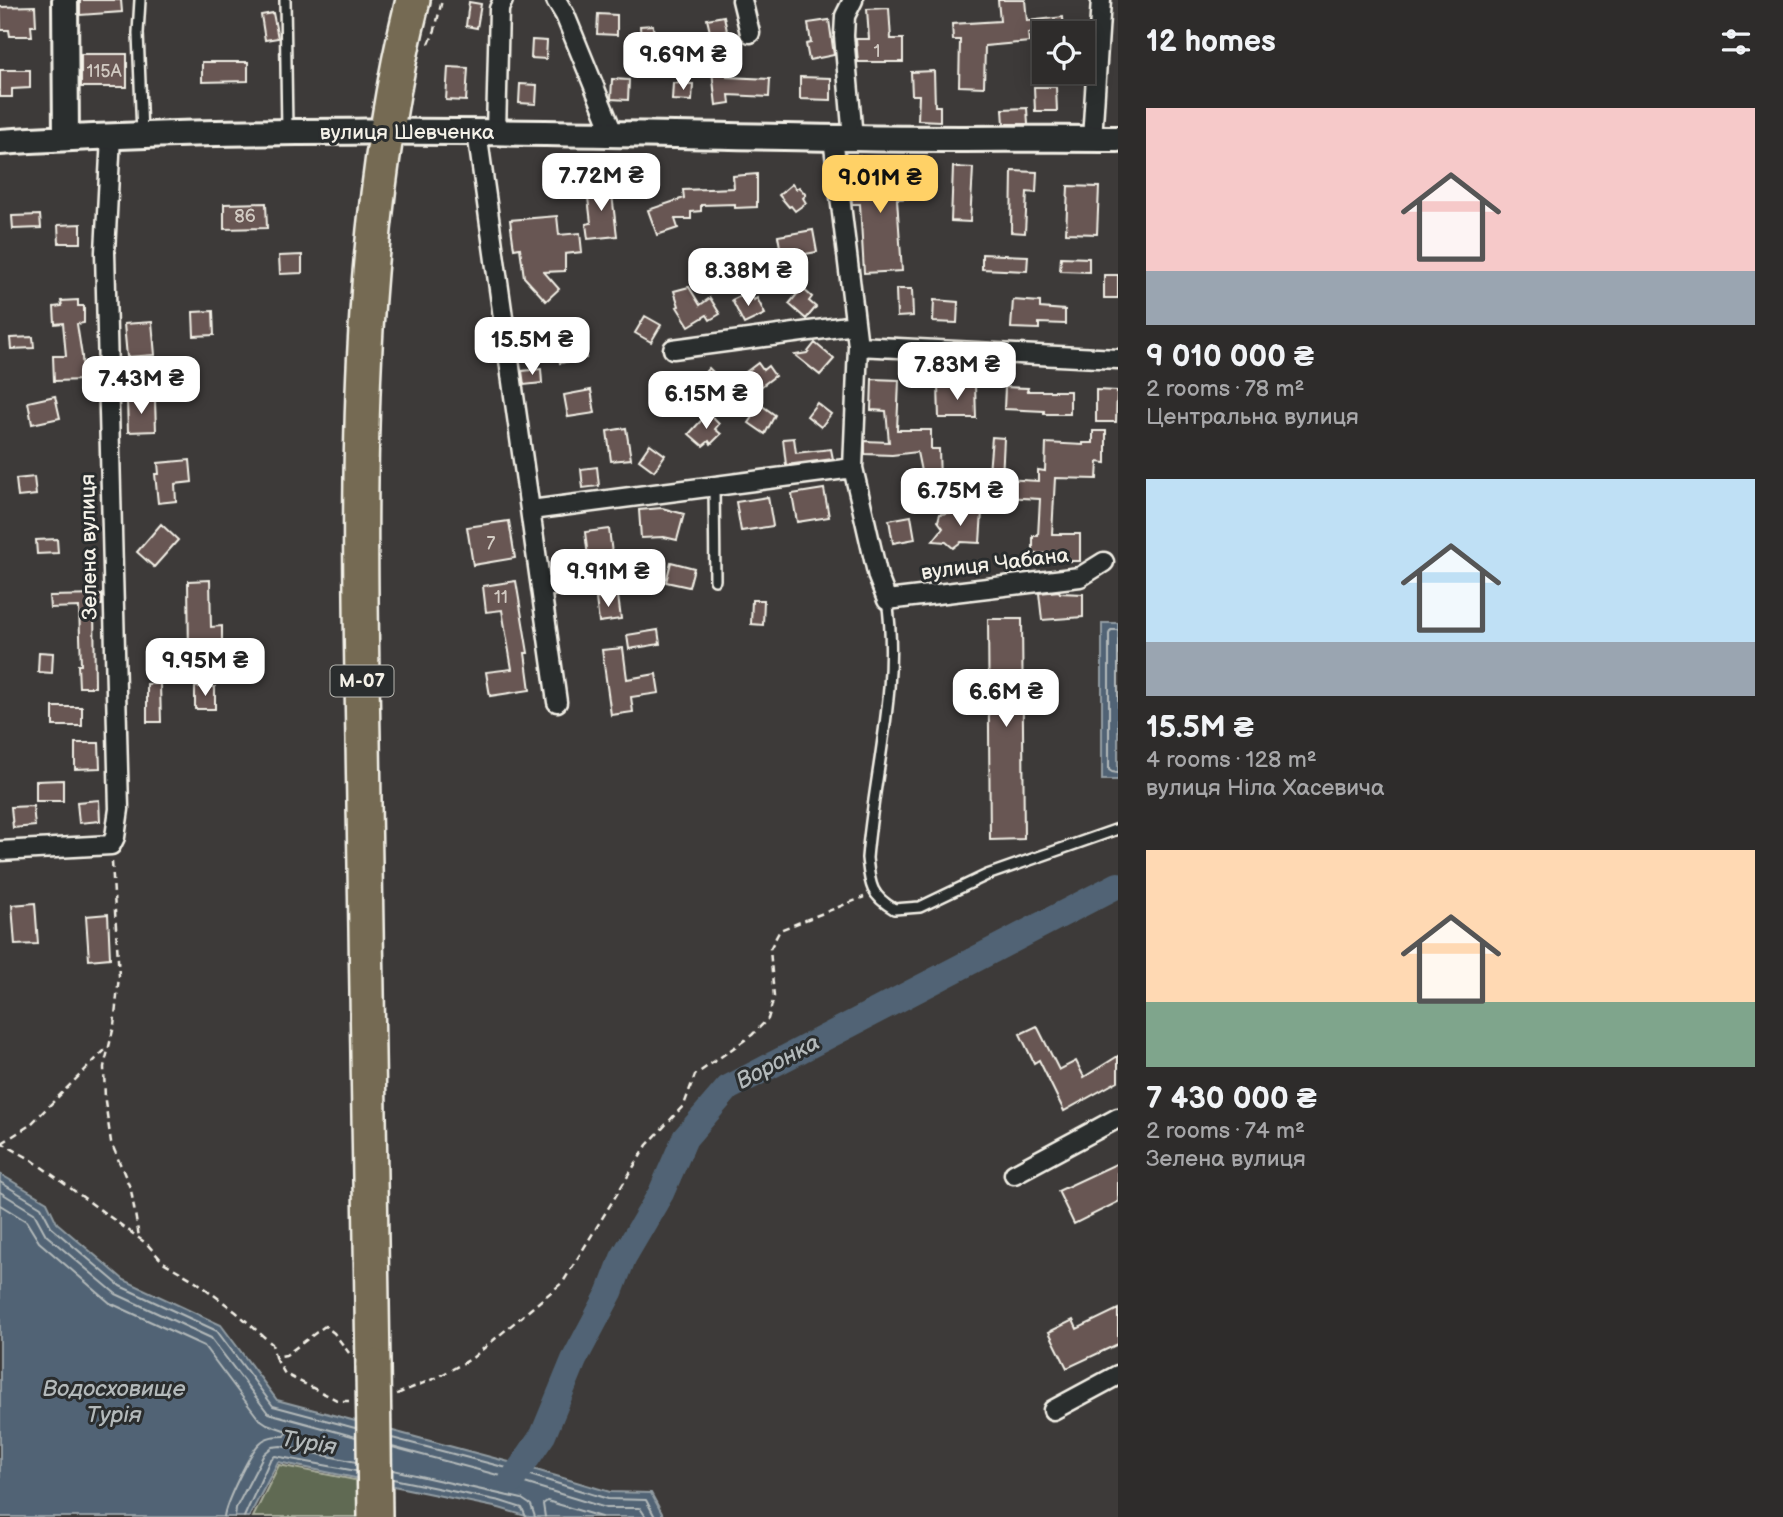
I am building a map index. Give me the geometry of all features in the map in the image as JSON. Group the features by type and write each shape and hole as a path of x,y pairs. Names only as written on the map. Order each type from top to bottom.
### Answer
{"highway":[{"name":"М-07","path":"375,1517 361,624 363,405 371,252 387,133 413,0"}],"street":[{"path":"65,0 66,138"},
{"path":"503,0 499,9 487,132 530,510 557,702"},
{"path":"556,0 565,15 613,133"},
{"path":"742,0 750,33"},
{"path":"853,0 845,16 833,138 858,346 853,468 878,577 887,600"},
{"path":"1092,138 1101,0"},
{"name":"вулиця Шевченка","path":"0,142 111,136 287,132 1118,139"},
{"name":"Зелена вулиця","path":"111,136 105,252 118,809 115,837 111,845"},
{"path":"673,349 855,325"},
{"path":"858,346 1118,359"},
{"path":"530,510 853,468"},
{"name":"вулиця Чабана","path":"887,600 1080,577 1104,562"},
{"path":"0,850 111,845"},
{"path":"1014,1174 1118,1118"},
{"path":"1053,1410 1118,1375"}],"lane":[{"path":"139,0 142,135"},
{"path":"285,0 287,132"},
{"path":"714,485 715,580"},
{"path":"542,592 600,582"},
{"path":"887,600 892,634 891,667 867,858 869,883 874,893 894,909 919,908 987,875 1118,829"}],"path":[{"path":"111,845 119,976 114,1026 104,1067 105,1101 111,1142 131,1190 139,1239"},
{"path":"396,1394 438,1377 471,1359 563,1282 647,1144 684,1105 695,1075 752,1035 768,1019 774,997 769,949 780,930 874,893"},
{"path":"110,1046 30,1125 1,1143 32,1160 147,1244 163,1262 197,1282 236,1312 272,1344 275,1357 285,1374 339,1401 351,1401"},
{"path":"275,1357 286,1355 325,1326 334,1333 348,1352 373,1366"}],"green space":[{"path":"279,1465 360,1481 361,1517 253,1517"}],"water":[{"path":"1102,623 1118,623 1118,780 1102,780"},
{"name":"Водосховище Турія","path":"0,1174 47,1202 57,1223 124,1280 221,1325 277,1400 610,1492 651,1493 664,1517 529,1517 499,1508 278,1462 249,1517 0,1517"}],"building":[{"path":"80,0 121,0 122,12 80,15"},
{"path":"998,0 1025,0 1027,21 1063,17 1063,21 1032,21 1032,33 1028,33 1029,42 985,46 984,87 959,86 960,40 953,40 952,24 1000,21"},
{"path":"469,2 481,4 477,28 466,26"},
{"path":"35,6 36,26 31,26 32,36 10,36 9,30 1,30 0,7"},
{"path":"889,8 891,39 903,39 903,62 858,62 856,39 869,39 867,9"},
{"path":"273,13 278,38 265,40 261,15"},
{"path":"598,14 617,15 617,35 597,34"},
{"path":"724,16 727,31 722,32 727,77 770,79 769,97 729,95 730,103 716,105 710,54 715,53 707,19"},
{"path":"829,20 834,55 809,60 806,44 811,43 808,23"},
{"path":"653,25 655,52 661,52 660,70 645,69 646,57 642,57 640,26"},
{"path":"532,40 547,41 546,59 531,58"},
{"path":"81,54 127,54 127,87 81,87"},
{"path":"202,62 248,62 248,81 202,82"},
{"path":"448,67 468,68 466,101 446,100"},
{"path":"0,70 30,70 30,88 12,89 12,97 0,97"},
{"path":"934,71 935,106 940,106 940,121 918,120 919,95 912,95 911,72"},
{"path":"800,77 831,78 831,100 800,99"},
{"path":"612,79 629,80 628,100 611,99"},
{"path":"673,83 693,84 692,101 672,100"},
{"path":"520,84 537,85 536,104 519,103"},
{"path":"1034,87 1056,87 1057,111 1035,111"},
{"path":"1027,108 1028,124 1004,124 1003,109"},
{"path":"909,166 911,198 897,199 902,271 864,273 860,204 852,204 849,170"},
{"path":"953,167 973,168 970,222 951,221"},
{"path":"1012,171 1037,172 1036,193 1027,192 1025,233 1011,232"},
{"path":"757,174 757,207 735,208 735,204 701,205 701,211 691,212 691,219 675,219 678,228 657,235 648,210 684,198 683,190 734,188 733,176"},
{"path":"792,184 806,195 803,198 806,203 795,211 779,195"},
{"path":"611,186 617,236 588,239 586,224 591,223 587,189"},
{"path":"1068,186 1099,187 1097,234 1066,233"},
{"path":"266,203 267,228 224,229 224,204"},
{"path":"40,215 41,228 13,229 12,216"},
{"path":"557,216 559,235 580,233 582,252 565,254 565,271 544,272 559,289 546,301 524,277 520,248 514,249 510,220"},
{"path":"81,224 81,243 59,243 58,225"},
{"path":"813,230 817,252 782,258 778,236"},
{"path":"982,254 1028,256 1027,271 982,269"},
{"path":"302,255 302,273 280,274 279,256"},
{"path":"1061,257 1089,258 1089,272 1060,271"},
{"path":"1104,275 1118,275 1118,298 1104,298"},
{"path":"689,287 700,305 710,298 720,314 710,320 707,315 689,326 677,307 679,306 674,291"},
{"path":"802,288 812,297 809,301 816,307 806,319 789,304"},
{"path":"896,289 912,289 913,316 897,317"},
{"path":"750,291 765,314 744,324 732,300"},
{"path":"78,300 78,306 84,306 84,323 77,324 83,380 54,381 53,356 66,356 63,323 55,324 54,307 62,306 61,301"},
{"path":"934,300 958,302 957,323 933,322"},
{"path":"1013,300 1040,302 1040,308 1065,310 1065,324 1039,323 1039,329 1011,328"},
{"path":"213,311 214,335 194,336 193,312"},
{"path":"645,316 661,325 651,342 635,333"},
{"path":"580,318 586,358 560,363 553,323"},
{"path":"152,322 155,355 127,357 124,324"},
{"path":"33,337 34,348 11,349 10,338"},
{"path":"815,343 834,359 820,375 795,355 807,353"},
{"path":"758,363 763,370 768,366 775,376 759,388 746,372"},
{"path":"709,368 721,380 706,396 694,384"},
{"path":"541,369 542,383 524,385 522,371"},
{"path":"659,371 672,382 661,396 648,385"},
{"path":"872,379 899,380 897,430 931,430 931,449 939,449 940,482 923,481 917,452 865,454 865,441 889,442 886,411 871,410"},
{"path":"938,385 975,385 976,418 939,418"},
{"path":"1005,387 1028,388 1027,391 1070,391 1070,414 1004,409"},
{"path":"591,390 595,413 568,417 564,395"},
{"path":"1096,390 1117,391 1116,422 1096,422"},
{"path":"55,396 60,418 32,424 28,402"},
{"path":"127,400 155,400 156,431 128,432"},
{"path":"817,403 831,414 821,427 807,416"},
{"path":"761,405 775,415 765,434 749,423"},
{"path":"708,413 719,424 715,429 721,434 711,444 709,441 703,446 689,434"},
{"path":"626,428 631,459 611,461 607,431"},
{"path":"1093,431 1106,431 1106,463 1098,462 1097,479 1055,478 1052,534 1080,534 1080,561 1065,561 1065,553 1033,554 1033,536 1038,536 1040,499 1001,497 1000,509 986,508 992,437 1004,438 1002,479 1038,481 1038,470 1045,471 1046,443 1093,443"},
{"path":"794,438 796,453 831,449 833,459 786,465 783,439"},
{"path":"650,444 665,455 654,471 639,460"},
{"path":"190,460 192,482 175,484 176,501 158,503 155,474 159,474 158,463"},
{"path":"597,467 599,486 583,488 581,469"},
{"path":"34,477 36,495 18,497 16,479"},
{"path":"824,489 829,517 797,522 792,494"},
{"path":"768,497 773,526 741,531 736,502"},
{"path":"662,508 684,514 677,540 664,537 641,538 639,510"},
{"path":"960,510 982,511 980,543 961,542 953,548 946,542 933,541 943,528 938,521 940,514"},
{"path":"911,516 915,539 893,543 889,520"},
{"path":"509,521 515,558 473,565 467,527"},
{"path":"161,524 178,540 154,567 137,552"},
{"path":"609,529 614,570 590,573 585,532"},
{"path":"57,539 58,553 37,554 36,540"},
{"path":"671,562 694,568 689,587 666,582"},
{"path":"210,580 211,627 222,626 222,653 189,654 188,581"},
{"path":"516,581 528,653 525,653 530,690 490,696 486,672 512,669 502,610 486,612 483,586"},
{"path":"1059,591 1083,594 1083,617 1042,620 1039,593"},
{"path":"102,595 102,605 94,605 95,687 79,687 79,607 50,608 49,596"},
{"path":"618,596 621,619 599,622 596,599"},
{"path":"752,600 764,600 763,625 751,624"},
{"path":"988,619 1022,619 1024,839 990,840"},
{"path":"658,630 660,644 629,649 627,635"},
{"path":"623,648 627,679 656,674 659,693 631,697 633,712 611,715 602,650"},
{"path":"39,652 53,653 52,673 38,672"},
{"path":"147,684 160,684 161,722 147,722"},
{"path":"195,687 215,687 215,709 195,709"},
{"path":"53,707 82,707 82,726 53,726"},
{"path":"75,743 99,743 100,768 75,769"},
{"path":"63,780 63,801 36,801 36,781"},
{"path":"99,800 100,821 79,823 77,802"},
{"path":"33,806 35,826 13,828 11,807"},
{"path":"35,903 38,944 15,945 12,905"},
{"path":"108,914 110,958 89,960 86,916"},
{"path":"1037,1026 1059,1070 1076,1061 1084,1077 1118,1056 1118,1081 1064,1111 1039,1060 1034,1063 1020,1034"},
{"path":"1118,1163 1118,1202 1074,1224 1058,1191"},
{"path":"1118,1309 1118,1344 1067,1368 1049,1332 1073,1320 1077,1329"}],"waterway":[{"name":"Воронка","path":"511,1482 543,1435 574,1360 610,1292 623,1258 661,1193 685,1138 728,1088 1118,885"}],"water label":[{"name":"Турія","path":"309,1443"}]}
